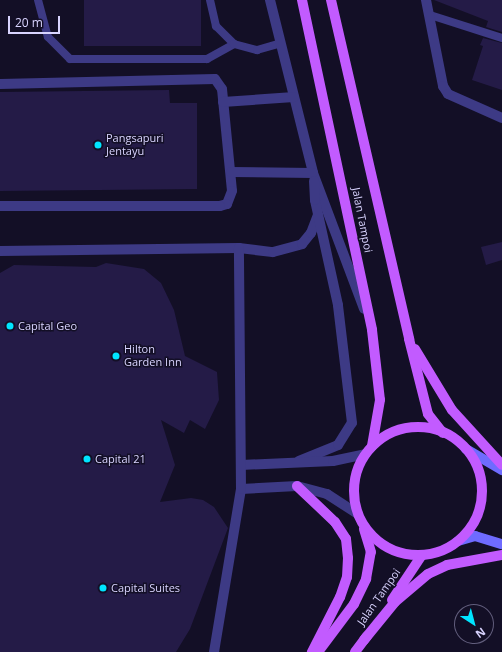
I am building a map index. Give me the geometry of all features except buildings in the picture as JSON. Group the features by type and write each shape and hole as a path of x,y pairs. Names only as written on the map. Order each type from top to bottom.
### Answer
{"main road":[{"name":"Jalan Tampoi","path":"302,0 372,330 380,400 372,446"},
{"name":"Jalan Tampoi","path":"330,0 409,339 428,414 444,433"},
{"path":"409,339 452,410 502,465"},
{"path":"502,470 466,449 444,433 410,428 390,434 372,446 365,454 354,484 360,519 373,538 388,548 404,554 422,555 441,551 458,541 475,536 502,544"},
{"path":"458,541 472,525 480,507 482,486 477,466 466,449"},
{"path":"297,486 335,522 346,539 348,552 348,577 312,652"},
{"name":"Jalan Tampoi","path":"318,652 354,604 366,579 371,552 360,519"},
{"name":"Jalan Tampoi","path":"355,652 422,555"},
{"path":"364,640 395,602 428,574 447,564 502,555"}],"street":[{"path":"270,0 314,173 372,330"},
{"path":"426,0 443,86 448,94 502,118"},
{"path":"0,84 209,78 220,84 231,172 231,198 220,206 0,206"},
{"path":"223,102 294,97"},
{"path":"231,172 314,173"},
{"path":"299,461 338,445 352,423 338,305 329,255 318,215 314,173"},
{"path":"0,251 239,248 273,252 302,244 311,233 318,215"},
{"path":"214,652 241,489 239,248"},
{"path":"241,465 299,461 333,461 365,454"},
{"path":"241,489 297,486 327,494 360,519"}],"lane":[{"path":"38,0 48,37 70,59 206,59 234,44"},
{"path":"210,0 216,26 234,44 257,50 280,43"},
{"path":"430,15 502,38"}],"place":[{"name":"Pangsapuri Jentayu","path":"98,145"},
{"name":"Capital Geo","path":"10,326"},
{"name":"Hilton Garden Inn","path":"116,356"},
{"name":"Capital 21","path":"87,459"},
{"name":"Capital Suites","path":"103,588"}]}
